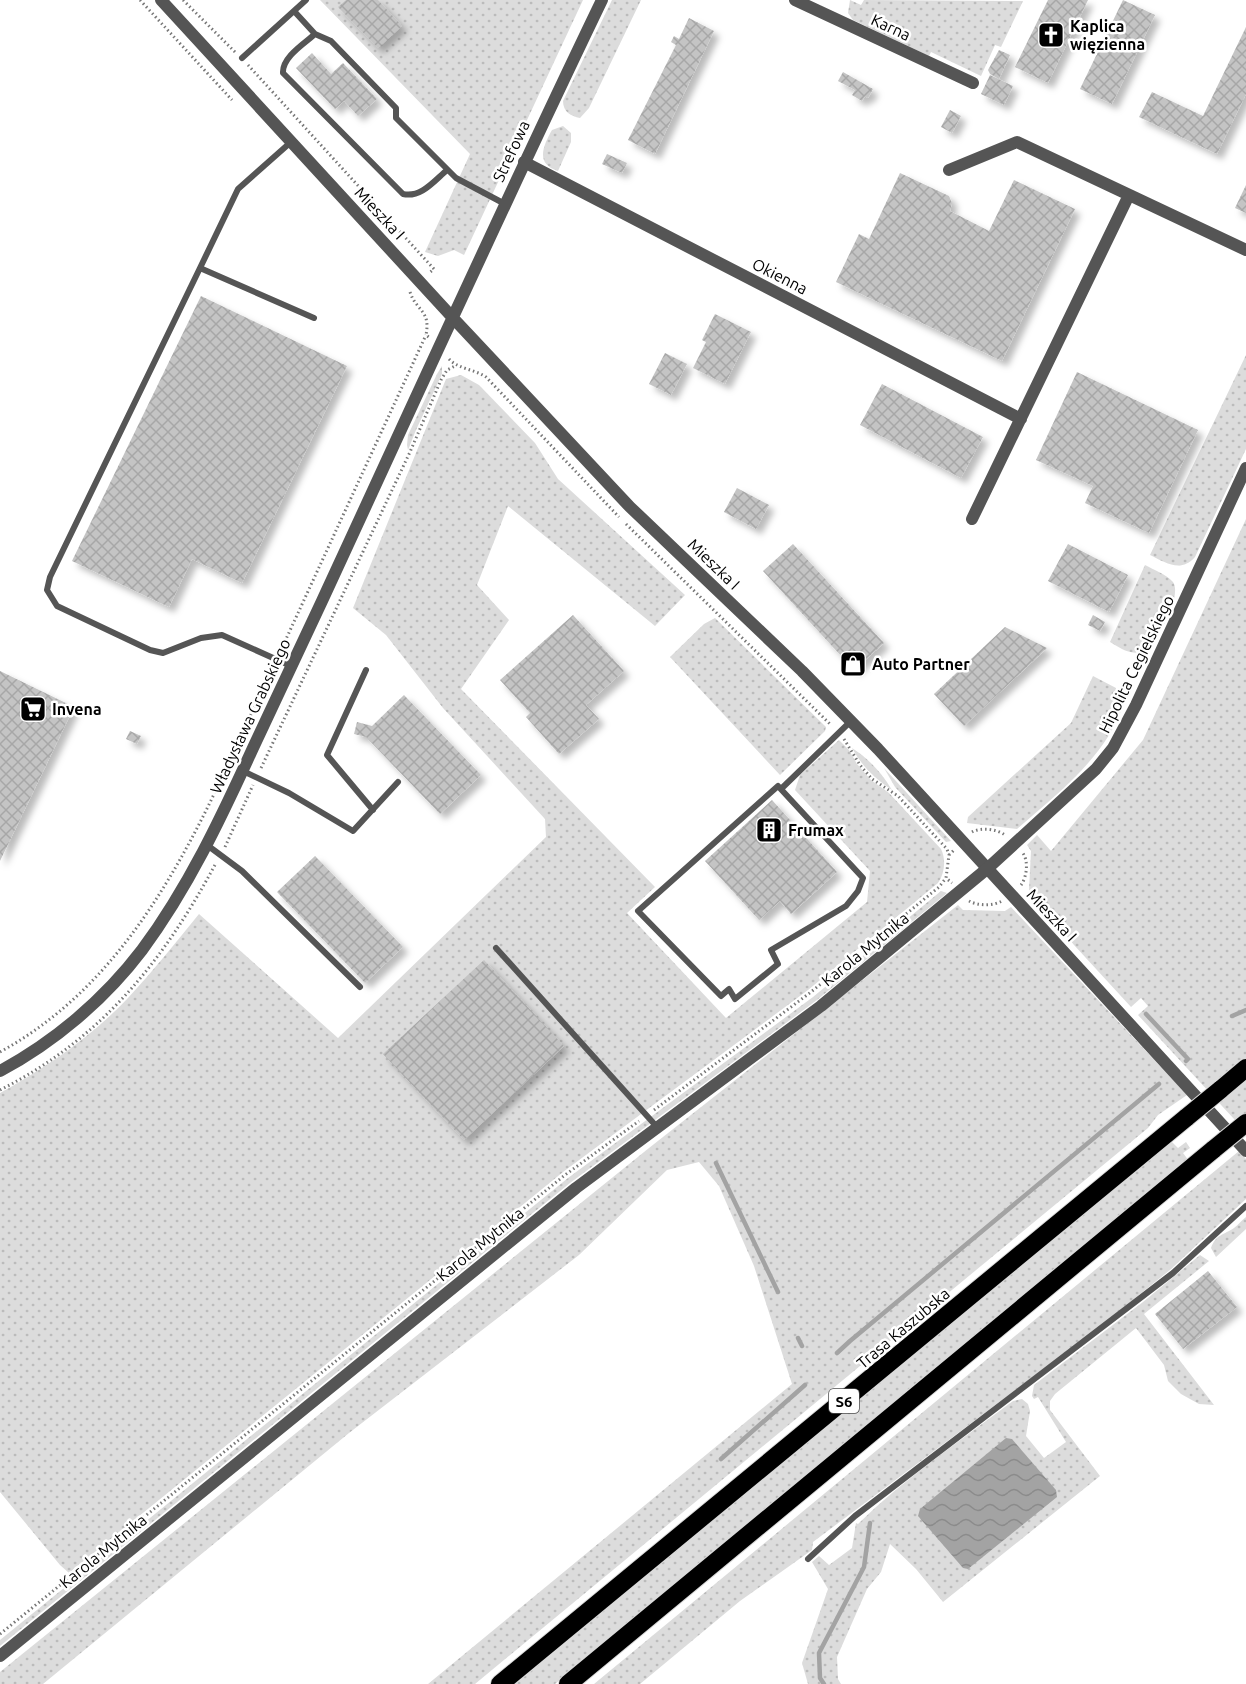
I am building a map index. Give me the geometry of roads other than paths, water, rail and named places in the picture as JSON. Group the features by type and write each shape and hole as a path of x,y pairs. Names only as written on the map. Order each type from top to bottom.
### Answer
{"highway":[{"name":"Trasa Kaszubska","path":"500,1684 1246,1068"},
{"name":"S6","path":"568,1684 1246,1124"}],"street":[{"name":"Mieszka I","path":"161,0 630,507 802,671 850,721 988,868 1246,1151"},
{"name":"Strefowa","path":"453,318 524,162 602,0"},
{"name":"Karna","path":"795,0 973,83"},
{"path":"949,170 1017,142 1246,250"},
{"name":"Okienna","path":"524,162 1021,419"},
{"path":"972,519 1129,195"},
{"name":"Władysława Grabskiego","path":"0,1071 25,1058 58,1034 105,992 140,953 168,914 207,845 243,771 453,318"},
{"name":"Hipolita Cegielskiego","path":"988,868 1096,769 1113,748 1136,705 1246,468"},
{"name":"Karola Mytnika","path":"0,1656 576,1188 821,1006 988,868"}],"lane":[{"path":"242,58 306,0"},
{"path":"294,11 315,34 331,41 396,108 396,118 447,170 456,178 505,204"},
{"path":"315,34 288,58 282,67 283,72 403,194 412,196 421,192 447,170"},
{"path":"291,141 238,189 50,577 47,590 57,606 150,650 163,652 201,638 222,635 292,666"},
{"path":"200,268 314,318"},
{"path":"366,670 327,755 373,810"},
{"path":"781,789 850,721"},
{"path":"243,771 289,793 353,831 398,782"},
{"path":"778,786 781,789 863,878 858,891 846,906 771,950 778,964 735,999 729,989 721,996 638,911 778,786"},
{"path":"207,845 242,871 360,987"},
{"path":"496,948 658,1128"},
{"path":"808,1559 863,1509 1173,1273 1246,1206"}],"water":[{"path":"1006,1438 1012,1439 1056,1490 1057,1497 968,1569 963,1568 918,1516 920,1509"}],"waterway":[{"path":"1232,1016 1246,1010"},
{"path":"1146,1014 1188,1059 1186,1061"},
{"path":"837,1353 1159,1084"},
{"path":"716,1163 778,1292"},
{"path":"798,1338 802,1346"},
{"path":"721,1459 805,1385"},
{"path":"824,1684 820,1678 819,1653 864,1567 870,1523"}],"place":[{"name":"Kaplica więzienna","path":"1051,35"},
{"name":"Auto Partner","path":"853,664"},
{"name":"Invena","path":"33,709"},
{"name":"Frumax","path":"769,830"}]}
